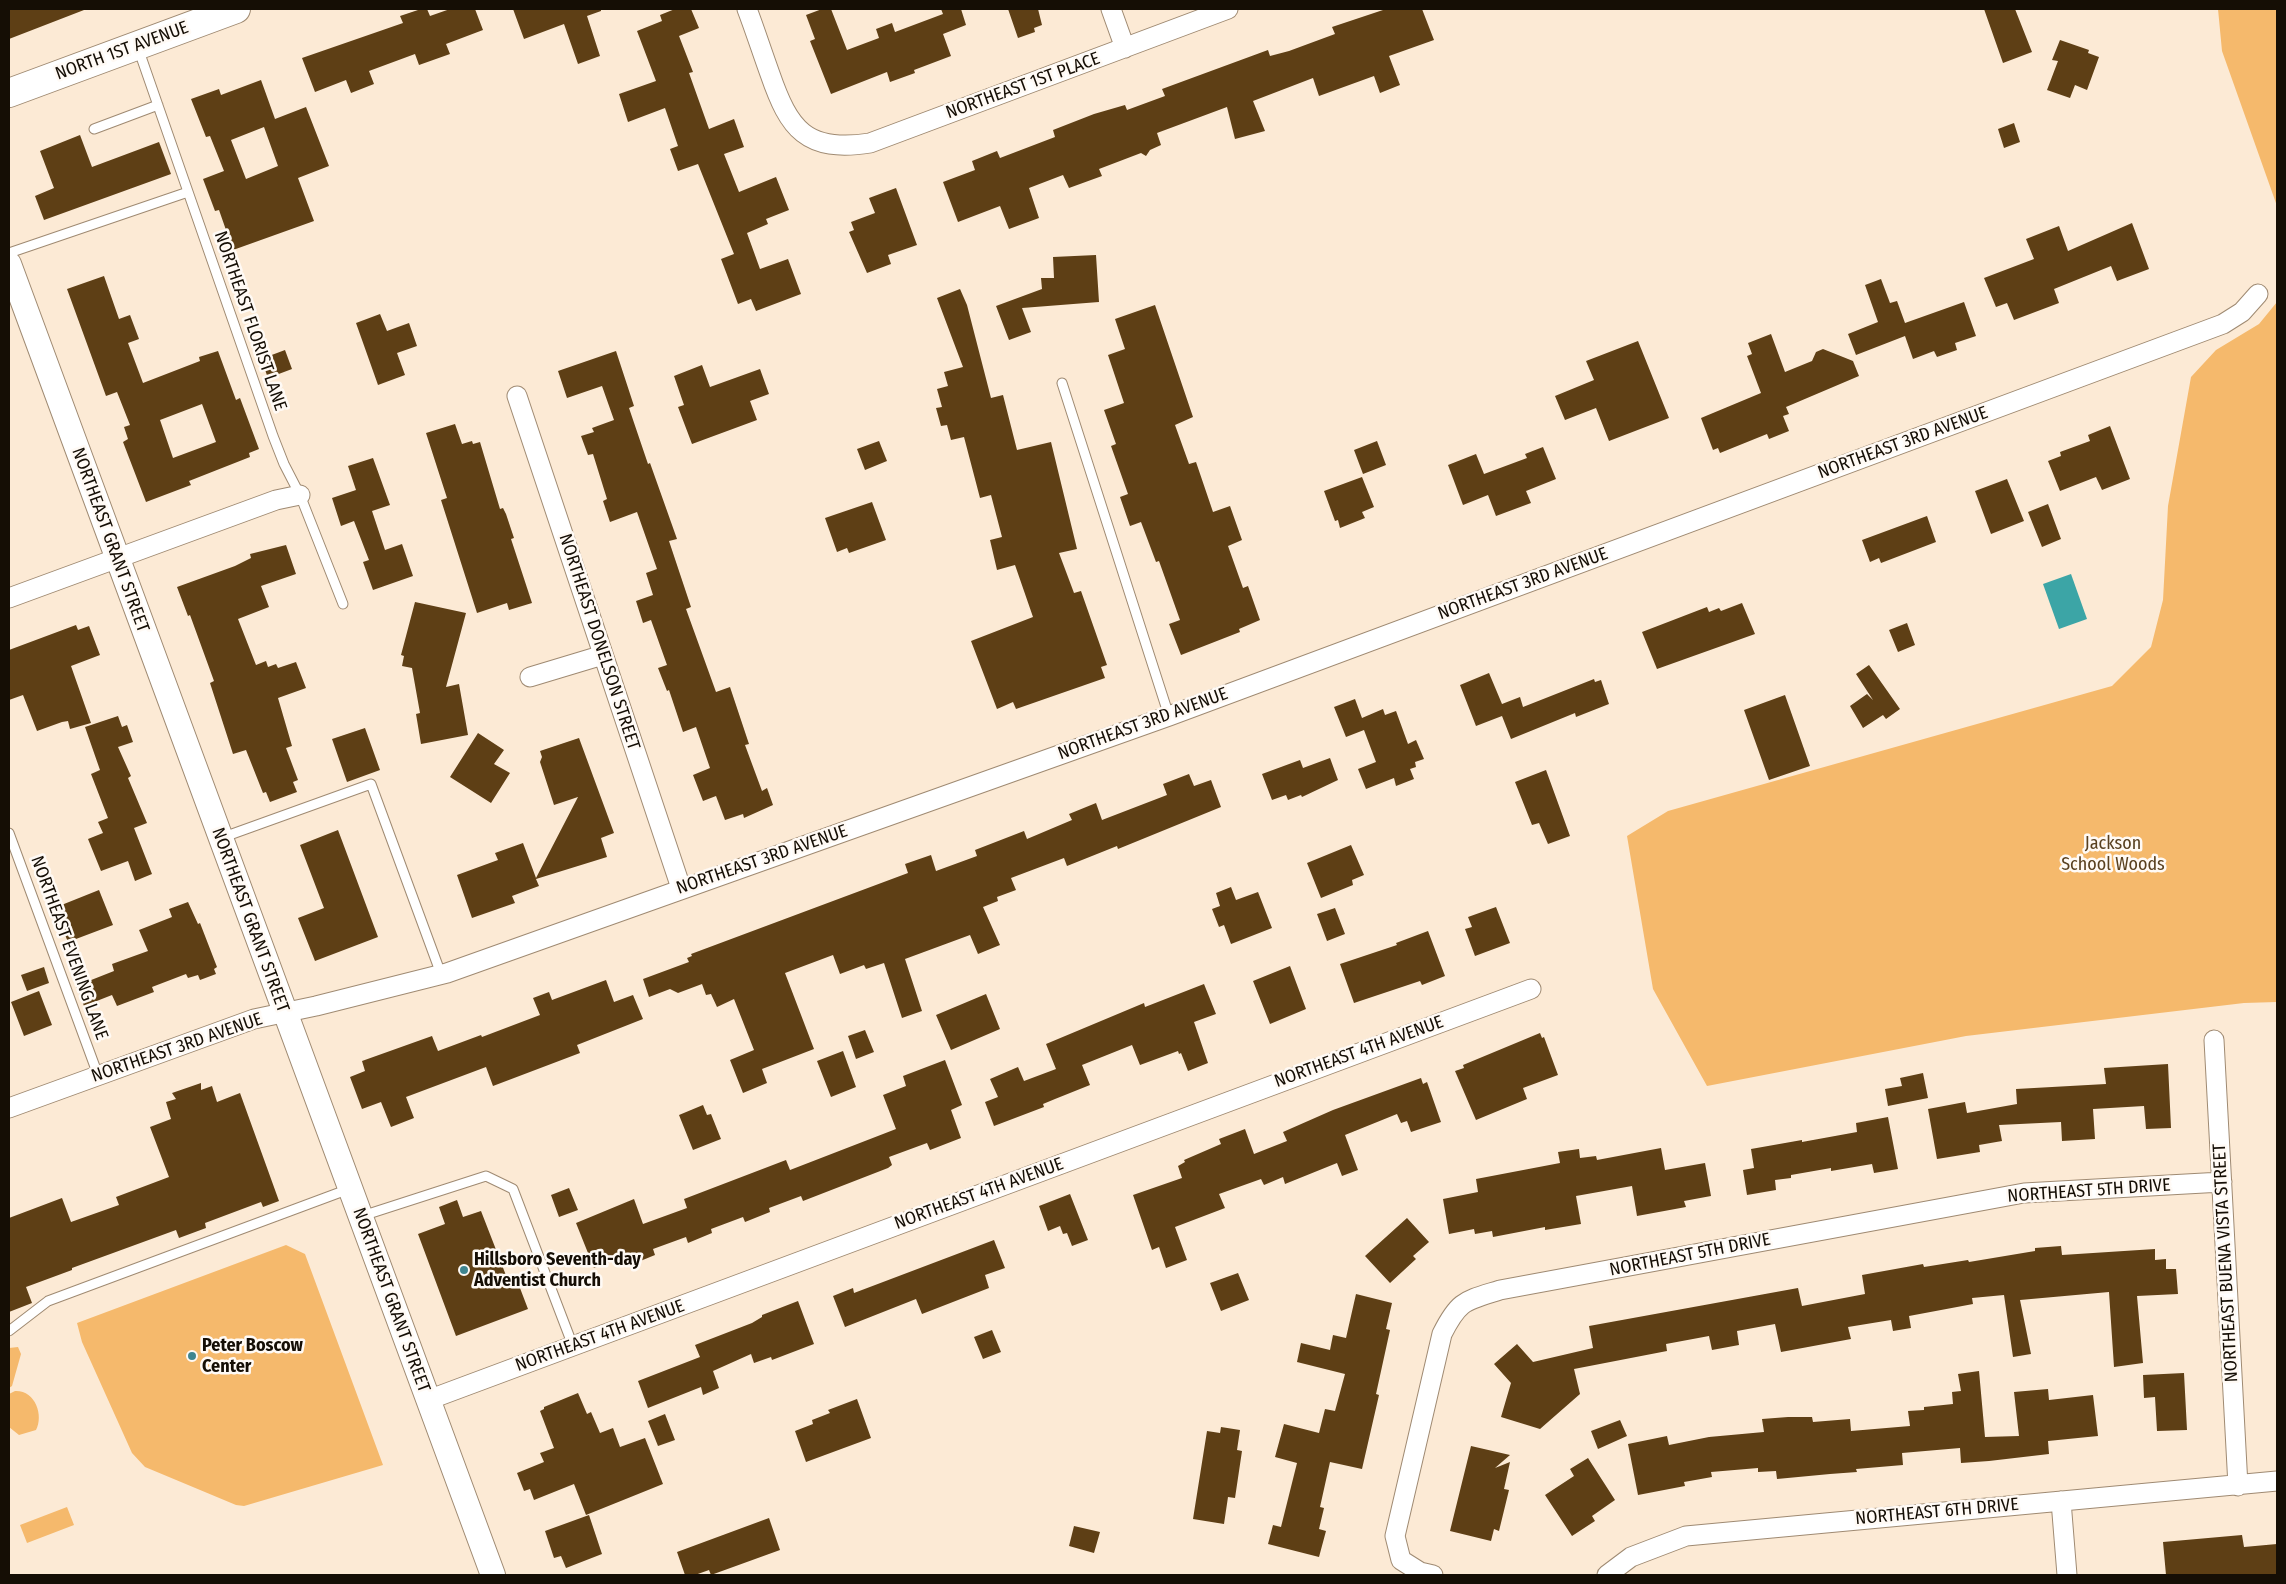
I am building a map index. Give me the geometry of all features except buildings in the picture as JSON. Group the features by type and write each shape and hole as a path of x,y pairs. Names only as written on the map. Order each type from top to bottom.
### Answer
{"main road":[{"name":"NORTH 1ST AVENUE","path":"9,93 236,9"}],"street":[{"name":"NORTHEAST 1ST PLACE","path":"747,9 781,106 802,133 815,140 842,146 870,143 1228,9"},
{"path":"1110,9 1124,48"},
{"name":"NORTHEAST GRANT STREET","path":"9,264 493,1575"},
{"name":"NORTHEAST 3RD AVENUE","path":"9,1108 254,1018 441,974 1169,716 2223,324 2242,312 2258,294"},
{"name":"NORTHEAST DONELSON STREET","path":"517,396 681,888"},
{"path":"9,598 276,500 300,494"},
{"path":"530,677 603,655"},
{"name":"NORTHEAST 4TH AVENUE","path":"428,1400 1531,989"},
{"name":"NORTHEAST BUENA VISTA STREET","path":"2214,1040 2238,1486"},
{"name":"NORTHEAST 5TH DRIVE","path":"1433,1575 1420,1572 1401,1560 1395,1536 1442,1334 1454,1310 1470,1299 1500,1290 2024,1193 2222,1182"},
{"name":"NORTHEAST 6TH DRIVE","path":"1607,1575 1631,1557 1686,1536 2277,1481"},
{"path":"2060,1501 2067,1575"}],"lane":[{"name":"NORTHEAST FLORIST LANE","path":"137,46 276,443 300,494 343,604"},
{"path":"94,129 158,105"},
{"path":"9,253 188,192"},
{"path":"1062,384 1169,716"},
{"path":"220,838 371,784 441,974"},
{"name":"NORTHEAST EVENING LANE","path":"9,833 98,1075"},
{"path":"360,1216 486,1176 512,1189 573,1346"},
{"path":"9,1331 48,1301 349,1189"}],"green space":[{"path":"2218,9 2277,9 2277,206 2222,51"},
{"name":"Jackson School Woods","path":"2277,302 2277,1002 2244,1003 1966,1036 1707,1086 1653,989 1627,836 1668,811 2112,686 2151,647 2163,600 2168,506 2191,377 2216,350 2259,324"},
{"path":"286,1245 305,1254 383,1465 244,1506 236,1505 145,1467 132,1453 82,1342 77,1323"},
{"path":"18,1347 21,1354 12,1386 9,1388 9,1348"},
{"path":"15,1391 28,1395 36,1404 39,1417 36,1430 19,1435 9,1427 9,1394"},
{"path":"67,1507 74,1525 27,1543 20,1525"}],"water":[{"path":"2071,574 2087,619 2059,629 2043,584"}],"place":[{"name":"Hillsboro Seventh-day Adventist Church","path":"464,1270"},
{"name":"Peter Boscow Center","path":"192,1356"}]}
